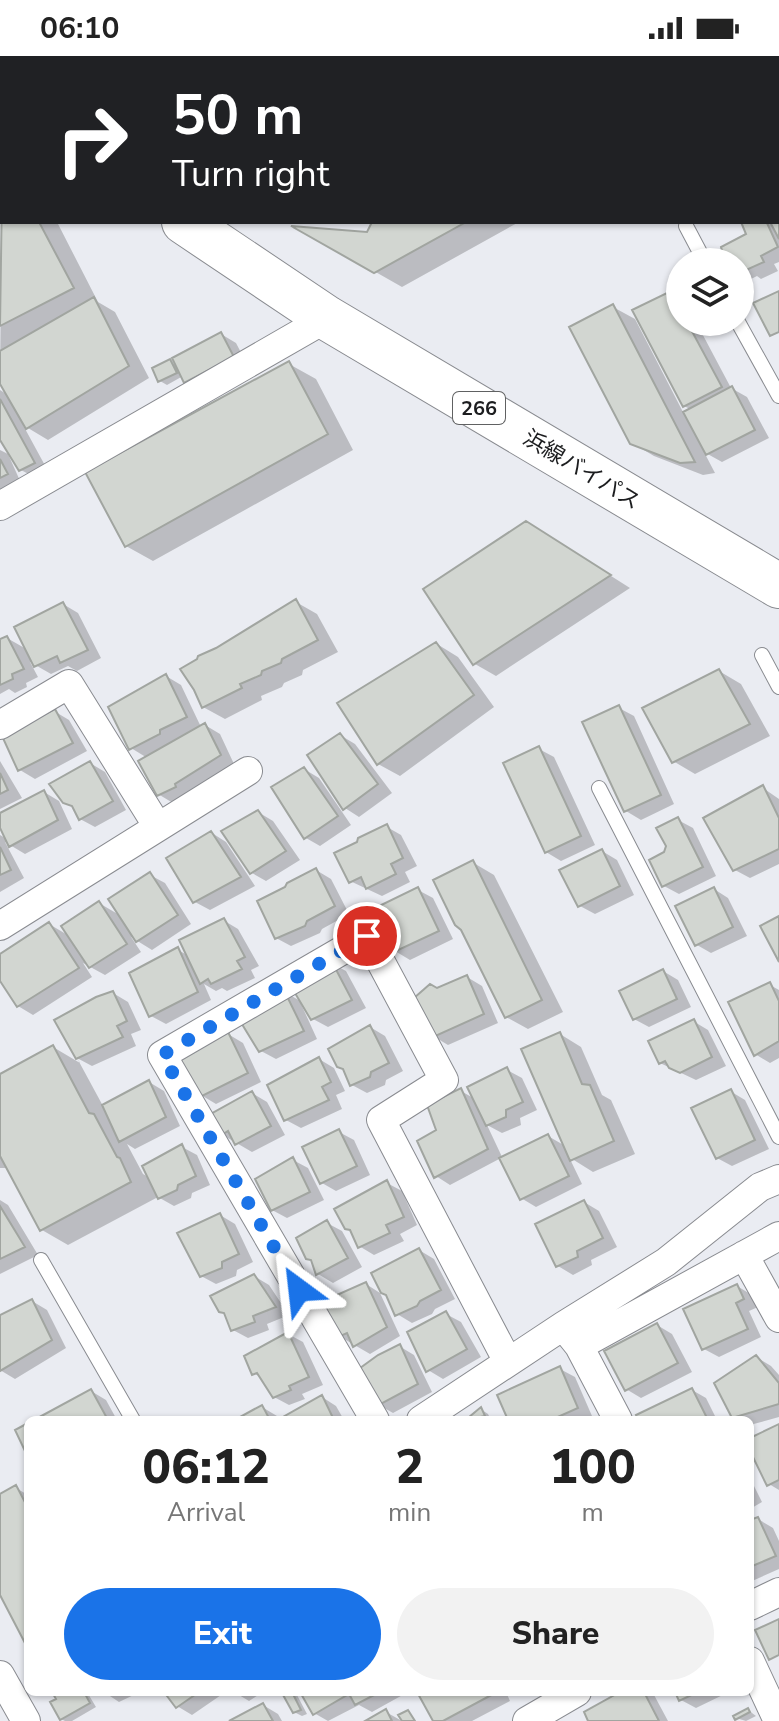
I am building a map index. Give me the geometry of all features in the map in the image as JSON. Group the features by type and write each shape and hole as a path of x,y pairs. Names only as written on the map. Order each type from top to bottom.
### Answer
{"highway":[{"name":"浜線バイパス","path":"187,224 327,318 778,583"}],"street":[{"path":"0,506 327,318"},
{"path":"0,725 69,684 158,827"},
{"path":"0,926 248,771"},
{"path":"373,1416 162,1055 367,936 444,1080 381,1120 508,1362"},
{"path":"571,1336 760,1187 779,1179"},
{"path":"427,1416 508,1362 571,1336 779,1236"},
{"path":"744,1255 779,1318"},
{"path":"571,1336 616,1416"},
{"path":"754,1604 779,1592"},
{"path":"754,1670 778,1721"},
{"path":"9,1686 26,1721"},
{"path":"527,1721 570,1696"}],"lane":[{"path":"686,226 698,248"},
{"path":"746,336 779,396"},
{"path":"762,655 779,687"},
{"path":"599,788 779,1137"},
{"path":"41,1260 131,1416"}],"building":[{"path":"2,224 40,224 74,288 0,326"},
{"path":"371,224 462,224 374,273 291,226 367,232"},
{"path":"742,224 767,224 778,247 761,256 764,262 754,266 754,248 721,247 746,234"},
{"path":"771,224 779,224 779,239"},
{"path":"779,291 779,332 770,336 754,303"},
{"path":"666,293 666,336 695,336 722,387 683,407 632,310"},
{"path":"94,297 129,366 26,429 0,384 0,351"},
{"path":"613,304 695,462 680,463 630,444 569,327"},
{"path":"221,332 234,357 184,383 172,358"},
{"path":"170,359 177,373 158,382 152,368"},
{"path":"289,361 328,434 125,547 85,472"},
{"path":"732,386 755,430 706,455 683,412"},
{"path":"0,399 35,463 19,471 0,440"},
{"path":"0,459 8,474 0,478"},
{"path":"526,521 611,575 473,665 423,589"},
{"path":"296,599 318,640 262,671 261,675 240,684 242,688 202,708 180,669"},
{"path":"63,602 88,650 60,663 57,656 34,667 14,627"},
{"path":"7,636 24,669 12,674 13,679 0,685 0,639"},
{"path":"436,642 474,695 377,765 337,703"},
{"path":"719,669 750,724 672,763 642,708"},
{"path":"166,674 187,717 129,750 108,707"},
{"path":"619,705 661,795 624,812 582,722"},
{"path":"55,709 73,743 18,771 0,737"},
{"path":"205,723 221,755 175,784 176,787 157,796 138,761"},
{"path":"340,733 378,784 343,810 307,755"},
{"path":"539,746 581,836 545,853 503,763"},
{"path":"90,761 113,801 79,820 72,806 63,803 49,784"},
{"path":"304,767 338,816 304,839 271,787"},
{"path":"0,773 8,790 0,794"},
{"path":"763,785 779,818 779,849 733,871 703,818"},
{"path":"44,790 58,820 9,847 0,828 0,813"},
{"path":"258,810 286,851 250,874 221,831"},
{"path":"678,817 703,867 662,887 649,860 664,852 666,846 656,828"},
{"path":"387,824 403,858 391,864 396,874 366,889 361,877 349,883 334,853"},
{"path":"211,831 241,877 193,903 166,858"},
{"path":"0,847 11,870 0,875"},
{"path":"602,849 620,886 578,907 559,870"},
{"path":"473,860 542,1000 505,1018 433,880"},
{"path":"316,868 335,906 307,921 305,926 275,939 257,901"},
{"path":"150,872 178,915 136,942 108,899"},
{"path":"418,887 439,931 394,952 373,909"},
{"path":"714,887 733,927 695,946 675,906"},
{"path":"99,901 127,944 89,968 61,926"},
{"path":"779,916 779,962 760,926"},
{"path":"224,918 245,957 237,961 242,969 211,984 208,979 200,984 179,940"},
{"path":"49,922 79,968 17,1007 0,981 0,954"},
{"path":"178,947 198,992 149,1017 129,973"},
{"path":"331,960 352,1000 311,1020 289,983"},
{"path":"663,969 677,999 633,1020 619,991"},
{"path":"467,975 484,1014 431,1038 414,998 430,984 437,988"},
{"path":"770,982 779,1001 779,1041 754,1056 728,1002"},
{"path":"283,988 304,1031 259,1052 237,1016"},
{"path":"113,991 127,1021 117,1026 123,1037 76,1059 54,1020"},
{"path":"694,1019 712,1057 680,1073 669,1068 665,1061 659,1064 648,1041"},
{"path":"370,1025 389,1063 371,1072 370,1077 350,1086 343,1069 337,1067 328,1049"},
{"path":"228,1032 248,1073 200,1097 179,1058"},
{"path":"560,1032 582,1084 590,1085 614,1141 570,1161 521,1049"},
{"path":"53,1045 131,1182 40,1231 0,1156 0,1074"},
{"path":"319,1057 331,1082 322,1087 329,1100 284,1121 267,1085"},
{"path":"507,1067 523,1102 506,1110 506,1117 486,1126 467,1087"},
{"path":"149,1080 166,1117 119,1142 102,1105"},
{"path":"461,1088 488,1149 434,1178 417,1141 436,1130 427,1105"},
{"path":"731,1089 755,1140 716,1159 691,1108"},
{"path":"252,1091 271,1126 235,1145 228,1131 220,1136 209,1115"},
{"path":"339,1129 357,1166 320,1184 302,1147"},
{"path":"548,1134 569,1176 520,1200 499,1158"},
{"path":"182,1144 196,1176 158,1199 142,1166"},
{"path":"293,1157 310,1192 271,1211 255,1179"},
{"path":"387,1180 404,1217 386,1225 390,1233 358,1248 350,1230 345,1229 334,1209"},
{"path":"584,1200 603,1238 577,1251 578,1257 556,1267 535,1224"},
{"path":"0,1206 25,1247 0,1259"},
{"path":"220,1213 239,1254 222,1262 222,1268 200,1277 177,1233"},
{"path":"327,1220 348,1258 316,1275 311,1260 306,1259 296,1238"},
{"path":"419,1248 441,1290 395,1316 371,1273"},
{"path":"254,1274 276,1307 253,1316 255,1322 231,1331 224,1313 219,1312 210,1296"},
{"path":"366,1282 387,1327 353,1347 347,1333 338,1337 321,1302"},
{"path":"737,1284 744,1299 736,1303 748,1329 702,1350 683,1309"},
{"path":"32,1299 52,1340 0,1371 0,1315"},
{"path":"446,1311 467,1349 426,1372 407,1332"},
{"path":"657,1323 678,1363 625,1391 604,1351"},
{"path":"288,1332 309,1377 273,1398 257,1373 252,1375 244,1356"},
{"path":"400,1344 418,1384 377,1406 356,1371"},
{"path":"756,1355 779,1383 779,1404 731,1416 714,1383"},
{"path":"560,1366 578,1408 560,1416 506,1416 497,1395"},
{"path":"692,1388 706,1416 637,1416"},
{"path":"91,1389 106,1416 41,1416"},
{"path":"322,1395 332,1416 285,1416"},
{"path":"262,1405 268,1416 242,1416"},
{"path":"481,1407 485,1416 470,1416"},
{"path":"779,1424 779,1480 767,1486 754,1459 754,1436"},
{"path":"24,1425 24,1449 15,1430"},
{"path":"16,1485 24,1500 24,1641 0,1595 0,1494"},
{"path":"758,1517 776,1556 754,1565 754,1518"},
{"path":"779,1619 779,1655 769,1660 755,1630"},
{"path":"54,1696 86,1696 90,1703 60,1720 50,1702 56,1699"},
{"path":"167,1696 193,1696 176,1708"},
{"path":"284,1696 294,1696 301,1710 293,1713"},
{"path":"302,1696 346,1696 313,1715"},
{"path":"350,1696 372,1696 355,1705"},
{"path":"419,1696 490,1696 443,1721 433,1721"},
{"path":"613,1696 646,1696 659,1721 588,1721 584,1712"},
{"path":"263,1703 273,1721 229,1721"},
{"path":"748,1708 750,1712 735,1720 733,1716"},
{"path":"386,1709 392,1721 365,1721"},
{"path":"408,1710 415,1721 402,1721 398,1715"}],"route":[{"path":"299,1290 162,1055 367,936"}]}
